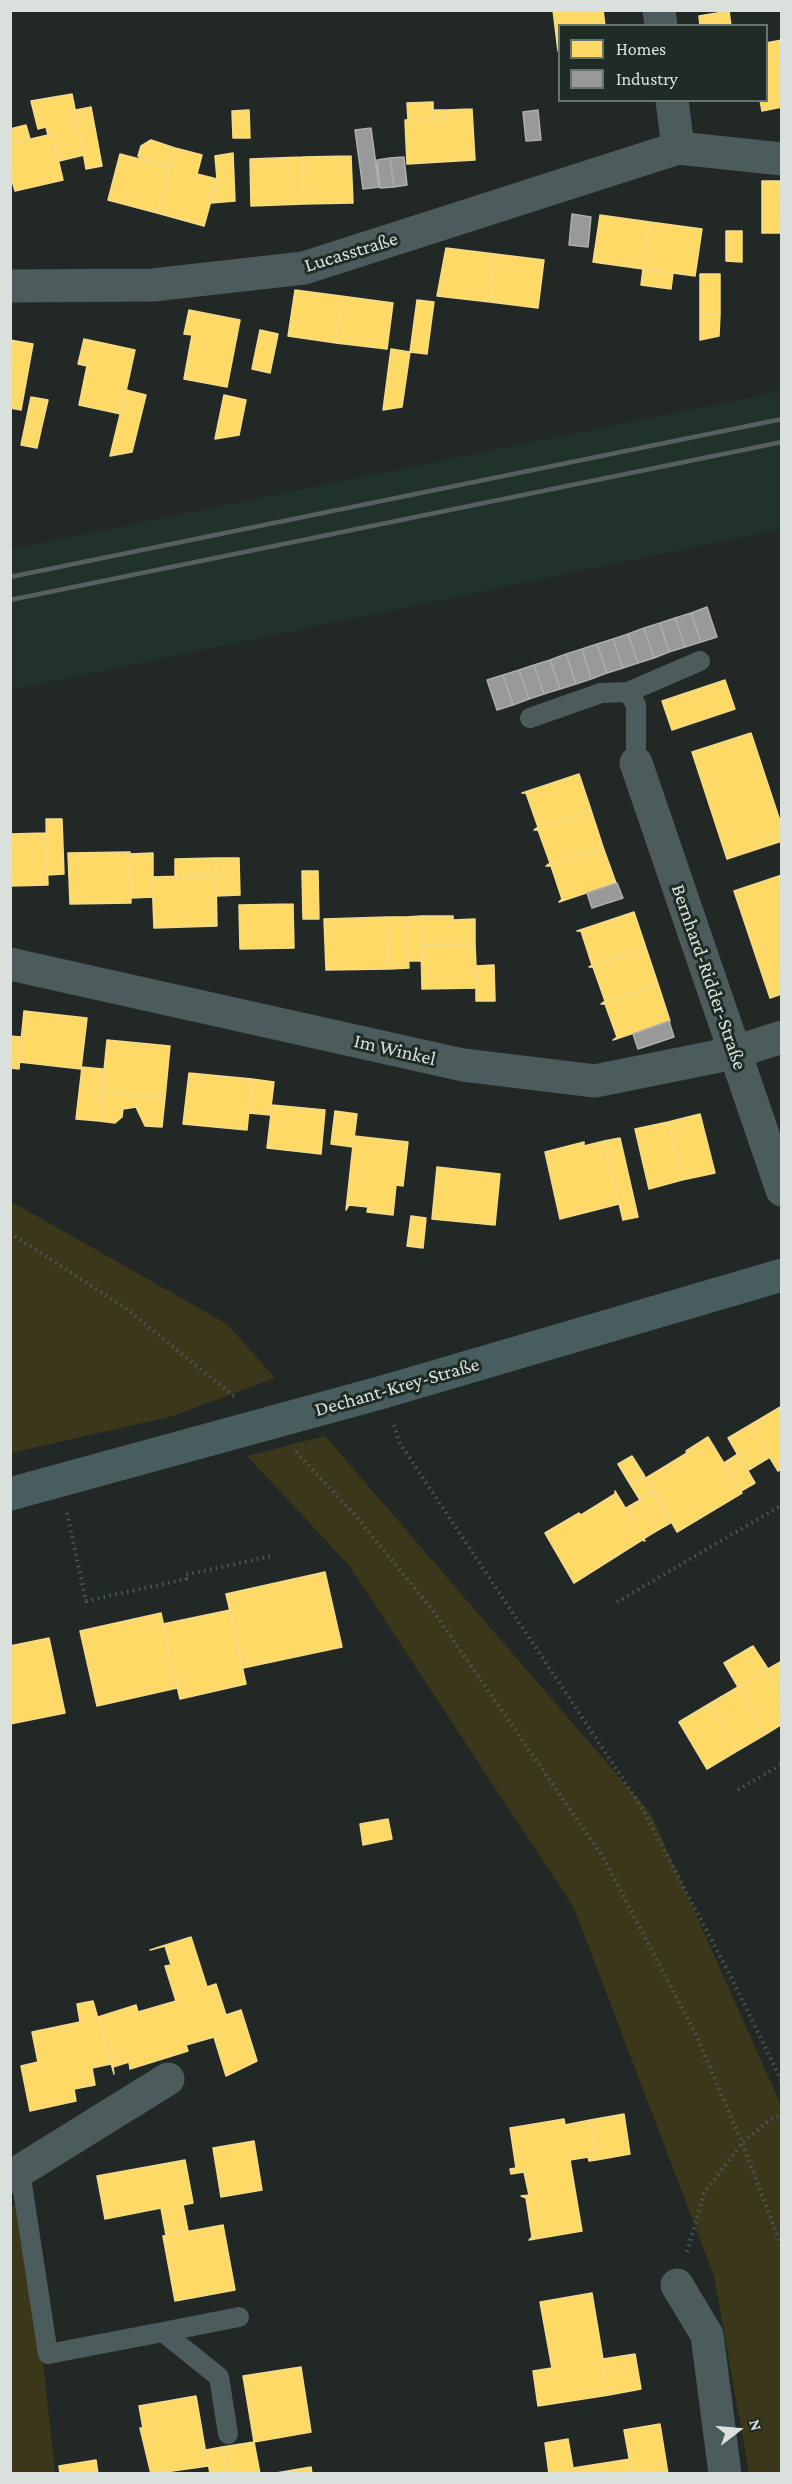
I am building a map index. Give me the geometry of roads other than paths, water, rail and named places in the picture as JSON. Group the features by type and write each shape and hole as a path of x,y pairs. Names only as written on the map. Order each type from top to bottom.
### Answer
{"street":[{"path":"672,102 678,148"},
{"name":"Lucasstraße","path":"10,286 153,285 304,268 678,148 782,159"},
{"name":"Bernhard-Ridder-Straße","path":"636,763 782,1190"},
{"name":"Im Winkel","path":"10,964 474,1067 595,1081 735,1052 782,1037"},
{"name":"Dechant-Krey-Straße","path":"10,1494 383,1392 782,1275"},
{"path":"15,2174 168,2079"},
{"path":"677,2285 707,2335 725,2474"}],"lane":[{"path":"530,718 601,693 628,692 700,661"},
{"path":"628,692 636,705 636,763"},
{"path":"15,2174 48,2354 239,2317"},
{"path":"163,2332 219,2377 228,2433"}],"railway":[{"path":"10,577 782,419"},
{"path":"10,600 782,442"}]}
